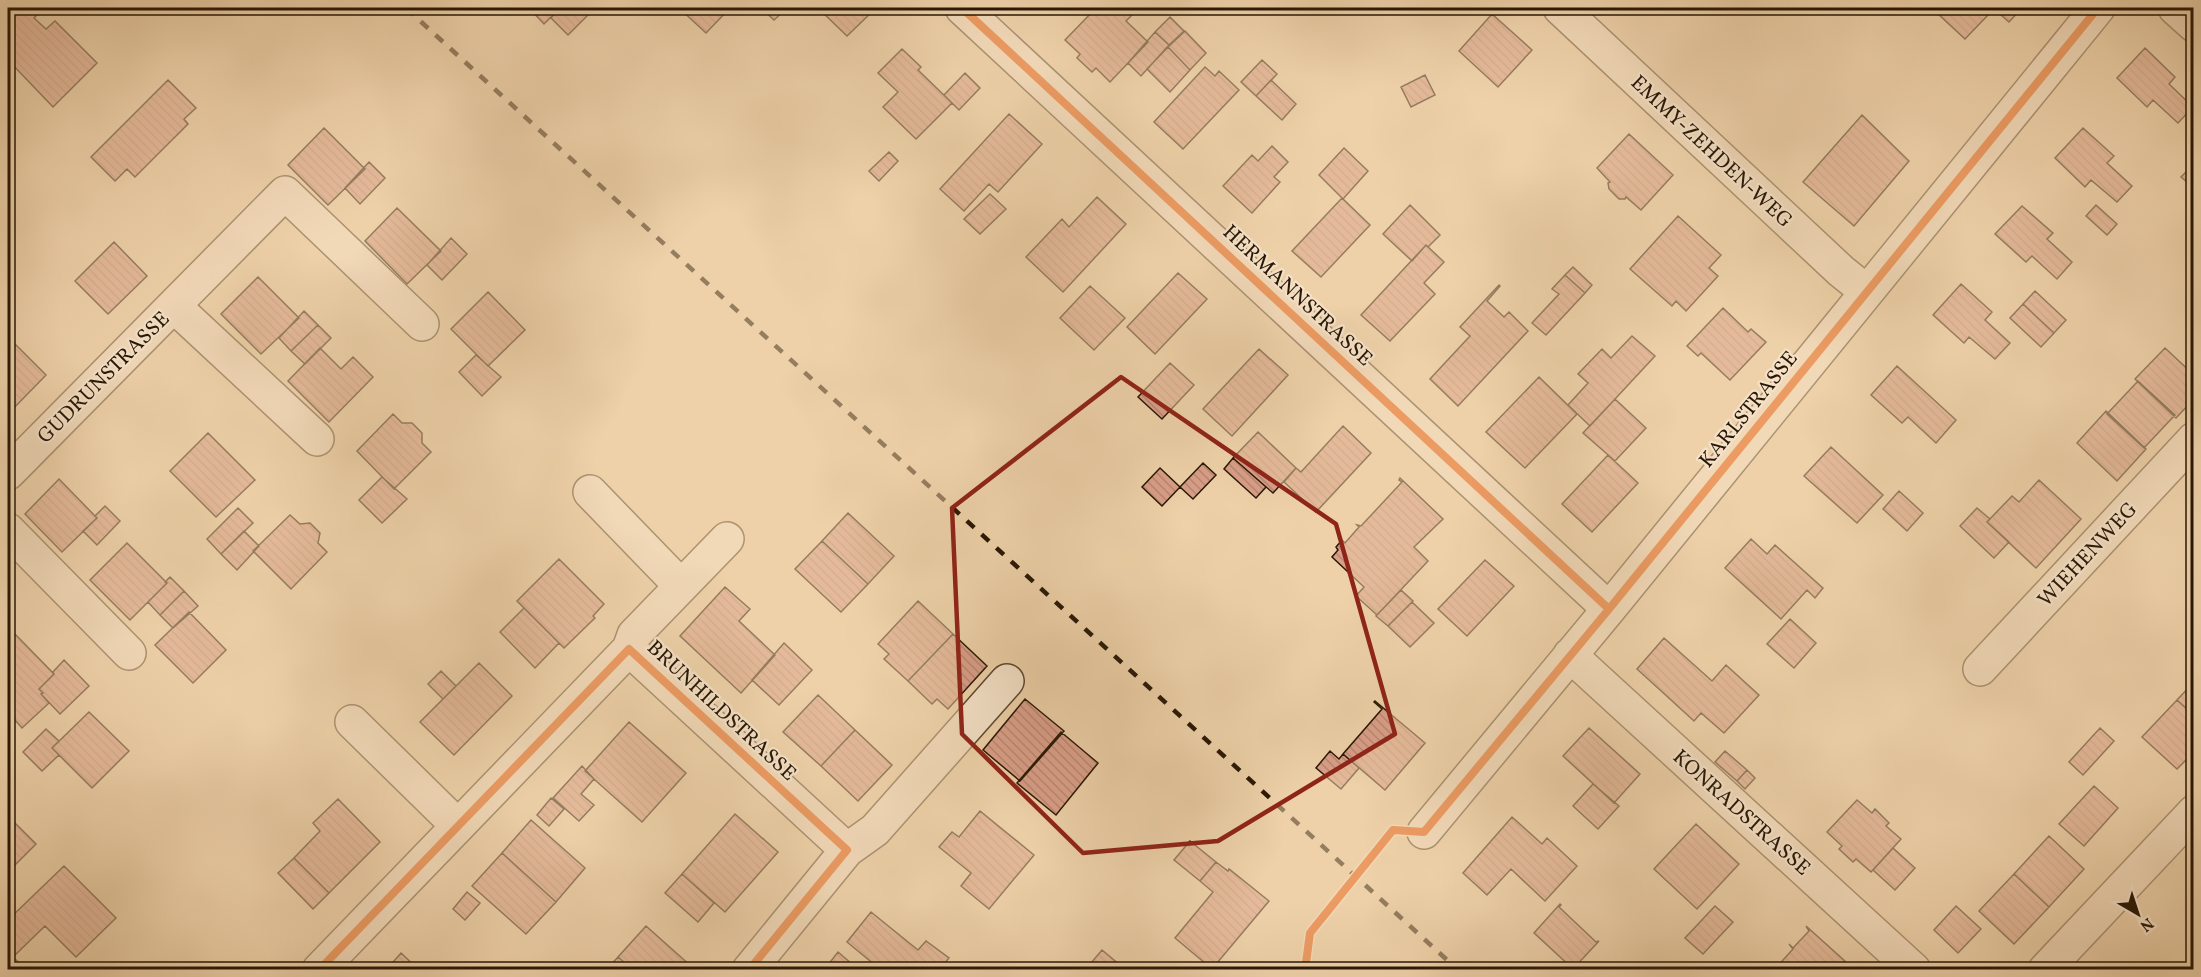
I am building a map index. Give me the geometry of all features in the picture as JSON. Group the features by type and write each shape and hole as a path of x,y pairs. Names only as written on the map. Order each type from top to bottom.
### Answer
{"street":[{"name":"HERMANNSTRASSE","path":"962,8 1609,609"},
{"name":"EMMY-ZEHDEN-WEG","path":"1560,8 1840,271 1867,292"},
{"name":"KARLSTRASSE","path":"1424,832 1609,609 2098,8"},
{"path":"2175,8 2193,25"},
{"name":"GUDRUNSTRASSE","path":"8,473 285,193 422,324"},
{"name":"GUDRUNSTRASSE","path":"174,306 317,439"},
{"name":"WIEHENWEG","path":"1980,669 2193,439"},
{"path":"590,492 681,586"},
{"path":"8,530 129,653"},
{"name":"BRUNHILDSTRASSE","path":"319,969 629,648 634,635 728,539"},
{"name":"BRUNHILDSTRASSE","path":"629,648 847,850"},
{"name":"KONRADSTRASSE","path":"1570,655 1914,969"},
{"path":"749,969 847,850 875,830 1007,681"},
{"path":"352,722 458,826"},
{"path":"2045,969 2193,812"}],"highlighted area":[{"path":"1121,377 1336,524 1395,734 1218,841 1083,853 962,734 952,508"}],"building":[{"path":"8,8 32,8 39,13 34,18 46,29 55,21 97,63 53,107 10,62 8,64"},
{"path":"529,8 549,8 555,13 544,24"},
{"path":"549,8 595,8 568,35 551,18 555,13"},
{"path":"679,8 730,8 706,33"},
{"path":"761,8 787,8 774,20"},
{"path":"818,8 876,8 847,36"},
{"path":"1096,8 1135,8 1136,11 1126,21 1148,42 1110,82 1096,68 1092,72 1077,58 1080,54 1065,40"},
{"path":"1944,8 1983,8 1989,14 1965,39 1938,14"},
{"path":"1993,8 2022,8 2009,22"},
{"path":"1492,14 1532,50 1498,87 1459,51"},
{"path":"1170,17 1184,31 1169,45 1155,32"},
{"path":"1185,31 1206,53 1190,70 1168,47"},
{"path":"1155,32 1169,45 1141,76 1128,63"},
{"path":"1168,47 1190,70 1170,92 1147,69"},
{"path":"2145,48 2175,77 2169,84 2193,107 2178,123 2153,100 2147,107 2117,78"},
{"path":"902,49 921,67 918,70 952,103 916,139 883,107 898,92 878,73"},
{"path":"1262,60 1277,74 1256,96 1241,82"},
{"path":"1205,67 1215,76 1219,71 1239,90 1183,149 1154,122"},
{"path":"965,73 980,88 959,110 944,95"},
{"path":"1425,75 1435,95 1411,107 1401,87"},
{"path":"168,80 196,108 184,119 188,124 135,177 127,169 115,181 91,157"},
{"path":"1271,80 1296,104 1282,120 1256,96"},
{"path":"1009,114 1042,144 998,192 989,184 964,211 940,189"},
{"path":"1862,115 1909,161 1854,226 1803,182"},
{"path":"324,128 365,169 328,205 288,165"},
{"path":"2083,128 2114,156 2107,163 2132,186 2117,202 2091,180 2085,187 2055,158"},
{"path":"1629,134 1673,175 1641,210 1626,197 1619,199 1609,189 1608,183 1610,182 1597,168"},
{"path":"1272,146 1288,162 1274,177 1280,182 1252,213 1223,186 1252,155 1258,161"},
{"path":"1344,148 1368,171 1343,199 1319,175"},
{"path":"889,152 898,161 879,181 869,171"},
{"path":"369,162 385,178 360,204 345,188"},
{"path":"2194,164 2194,187 2193,187 2181,177"},
{"path":"990,194 1006,209 980,234 964,219"},
{"path":"1097,197 1126,224 1063,292 1026,257 1062,219 1069,227"},
{"path":"1342,198 1370,225 1321,277 1292,251"},
{"path":"1410,205 1440,235 1428,247 1426,245 1412,261 1383,234"},
{"path":"2096,205 2117,224 2107,235 2086,216"},
{"path":"2022,206 2053,233 2047,239 2072,262 2057,279 2032,256 2026,262 1995,234"},
{"path":"397,208 441,251 407,284 365,241"},
{"path":"1678,216 1721,255 1709,268 1718,276 1686,311 1676,301 1672,306 1630,269"},
{"path":"451,238 467,254 442,280 427,265"},
{"path":"114,242 147,276 108,314 75,281"},
{"path":"1426,245 1444,262 1424,283 1435,294 1390,341 1361,315"},
{"path":"1573,267 1592,285 1585,293 1565,275"},
{"path":"1178,273 1207,299 1155,354 1127,327"},
{"path":"1565,275 1585,293 1546,335 1532,323 1559,294 1552,289"},
{"path":"258,277 299,318 261,354 221,314"},
{"path":"1961,284 1992,312 1985,320 2010,343 1995,359 1969,337 1964,343 1933,315"},
{"path":"1499,285 1487,301 1504,317 1509,312 1528,331 1458,406 1430,379 1470,336 1460,327"},
{"path":"1090,286 1125,318 1094,350 1060,318"},
{"path":"2035,291 2066,320 2054,333 2023,304"},
{"path":"488,292 525,330 488,366 451,329"},
{"path":"2023,304 2054,333 2041,347 2010,318"},
{"path":"1723,308 1748,332 1751,329 1766,342 1730,380 1701,353 1698,356 1687,346"},
{"path":"304,311 318,325 291,351 279,338"},
{"path":"318,325 331,338 305,364 291,351"},
{"path":"1632,336 1655,356 1590,426 1568,405 1588,383 1578,374 1602,349 1611,358"},
{"path":"13,342 46,375 11,411 8,408 8,347"},
{"path":"320,348 341,369 353,357 373,377 329,422 288,381"},
{"path":"2165,348 2194,375 2194,399 2176,418 2135,379"},
{"path":"1259,349 1288,375 1232,436 1203,409"},
{"path":"476,355 501,377 482,396 459,372"},
{"path":"1170,363 1194,385 1162,419 1138,397"},
{"path":"1897,366 1956,420 1936,443 1908,417 1902,423 1871,395"},
{"path":"1539,377 1577,414 1525,468 1486,432"},
{"path":"2138,381 2175,415 2144,448 2107,414"},
{"path":"1615,399 1646,428 1615,461 1583,433"},
{"path":"2106,411 2146,449 2117,481 2077,443"},
{"path":"393,414 402,423 412,423 422,433 422,443 431,452 394,489 357,451"},
{"path":"1343,426 1371,453 1316,512 1284,482 1296,468 1301,472"},
{"path":"1258,432 1296,468 1273,493 1233,458"},
{"path":"208,433 255,480 216,517 170,471"},
{"path":"1831,447 1883,495 1857,523 1804,476"},
{"path":"1608,455 1638,483 1592,532 1562,504"},
{"path":"1233,458 1266,487 1256,498 1224,469"},
{"path":"1203,463 1216,475 1193,499 1180,487"},
{"path":"1160,468 1180,487 1162,506 1142,487"},
{"path":"382,477 407,499 382,523 359,500"},
{"path":"1400,478 1443,519 1414,547 1428,561 1377,615 1356,596 1364,587 1332,557 1342,540 1345,543 1359,527 1357,525 1361,526 1402,482"},
{"path":"59,479 97,518 62,552 25,514"},
{"path":"2039,480 2081,519 2036,568 1987,522 2012,496 2019,502"},
{"path":"1899,491 1923,513 1907,531 1883,509"},
{"path":"105,506 120,521 97,545 83,531 97,518 95,516"},
{"path":"238,508 253,523 221,554 207,539"},
{"path":"1977,508 1990,519 1987,522 2009,542 1994,558 1960,526"},
{"path":"848,513 894,556 868,584 822,541"},
{"path":"290,515 300,524 310,523 320,533 318,543 327,552 291,589 253,551"},
{"path":"244,531 259,546 237,570 221,554"},
{"path":"1751,539 1767,554 1775,545 1823,588 1815,598 1807,590 1781,619 1725,568"},
{"path":"822,541 868,584 841,612 795,569"},
{"path":"127,543 167,583 130,620 90,580"},
{"path":"559,559 604,604 593,616 595,618 564,648 517,601"},
{"path":"1485,560 1514,586 1467,636 1438,609"},
{"path":"170,577 184,591 160,615 148,602"},
{"path":"725,587 750,609 739,621 775,655 741,693 680,636"},
{"path":"1401,590 1413,601 1388,626 1376,616"},
{"path":"184,591 198,606 173,628 160,615"},
{"path":"918,601 953,634 908,681 884,659 889,654 878,644"},
{"path":"1412,602 1434,623 1410,647 1388,626"},
{"path":"524,608 559,643 535,668 500,632"},
{"path":"189,612 226,650 193,683 155,645"},
{"path":"1790,619 1816,643 1794,668 1767,644"},
{"path":"14,633 54,674 39,689 49,703 22,728 8,712 8,640"},
{"path":"953,634 987,666 948,709 937,699 932,704 908,681"},
{"path":"1664,638 1712,681 1726,665 1759,695 1724,733 1701,713 1694,721 1637,669"},
{"path":"784,643 812,670 779,705 752,680"},
{"path":"64,660 89,686 60,714 39,689"},
{"path":"479,663 512,696 454,755 420,722"},
{"path":"441,671 456,686 443,699 428,684"},
{"path":"2194,682 2194,715 2177,700"},
{"path":"818,695 855,730 821,766 783,732"},
{"path":"1025,699 1064,731 1020,781 983,750"},
{"path":"2177,700 2194,715 2194,752 2177,769 2142,737"},
{"path":"1375,701 1425,743 1385,790 1343,754 1382,709"},
{"path":"89,712 129,751 92,788 52,748"},
{"path":"629,722 686,773 642,822 585,771"},
{"path":"1589,728 1640,774 1614,803 1563,756"},
{"path":"2100,728 2114,741 2083,775 2069,762"},
{"path":"46,729 59,741 52,748 59,755 42,771 23,752"},
{"path":"855,730 892,765 858,801 821,766"},
{"path":"1061,732 1098,763 1056,815 1017,783"},
{"path":"1330,751 1339,759 1343,754 1359,768 1341,789 1316,768"},
{"path":"1725,751 1747,770 1737,781 1715,762"},
{"path":"582,766 594,779 581,794 594,805 579,821 553,798"},
{"path":"1747,770 1755,778 1745,789 1737,781"},
{"path":"1593,784 1619,806 1598,829 1573,806"},
{"path":"2094,786 2118,808 2084,846 2059,824"},
{"path":"551,798 564,809 549,826 537,815"},
{"path":"338,799 380,842 329,893 294,858 320,831 313,823"},
{"path":"1857,800 1872,813 1875,809 1889,823 1886,826 1901,839 1871,872 1856,859 1853,862 1839,849 1842,846 1827,832"},
{"path":"980,811 1034,855 989,909 961,886 971,873 939,847 952,832 959,837"},
{"path":"735,814 778,852 725,912 682,874"},
{"path":"8,816 36,844 8,872"},
{"path":"1512,817 1542,844 1547,838 1577,866 1545,901 1511,869 1487,895 1463,873"},
{"path":"531,820 585,868 556,902 502,853"},
{"path":"1696,824 1739,864 1697,909 1654,869"},
{"path":"2049,836 2084,869 2049,907 2014,874"},
{"path":"1190,841 1216,862 1200,881 1174,860"},
{"path":"1893,848 1915,868 1895,890 1873,870"},
{"path":"502,853 556,902 526,934 472,886"},
{"path":"294,858 329,893 313,909 278,873"},
{"path":"1216,862 1228,871 1229,869 1269,901 1212,969 1175,938 1213,892 1200,881"},
{"path":"64,866 116,918 76,957 45,926 13,957 26,969 8,970 8,920"},
{"path":"682,874 714,903 698,922 665,893"},
{"path":"2014,874 2049,907 2014,944 1979,911"},
{"path":"467,892 480,903 465,920 453,909"},
{"path":"1560,904 1559,907 1596,942 1599,941 1573,969 1534,933"},
{"path":"1715,906 1733,922 1703,954 1685,938"},
{"path":"1956,906 1981,929 1958,953 1934,930"},
{"path":"871,912 918,950 926,941 949,958 939,970 881,970 847,942"},
{"path":"646,926 691,966 688,970 633,970 618,957"},
{"path":"1806,926 1845,961 1838,970 1774,970 1793,949 1789,944 1793,948 1809,931"},
{"path":"1102,950 1126,970 1085,970"},
{"path":"838,952 859,970 824,970"},
{"path":"401,953 419,970 386,970"},
{"path":"618,957 633,970 606,970"}],"railway":[{"path":"406,8 1458,970"}],"cycle path":[{"path":"962,8 1609,609"},
{"path":"1305,970 1310,933 1393,830 1424,832 1609,609 2098,8"},
{"path":"319,970 629,649 847,850 749,970"}]}
